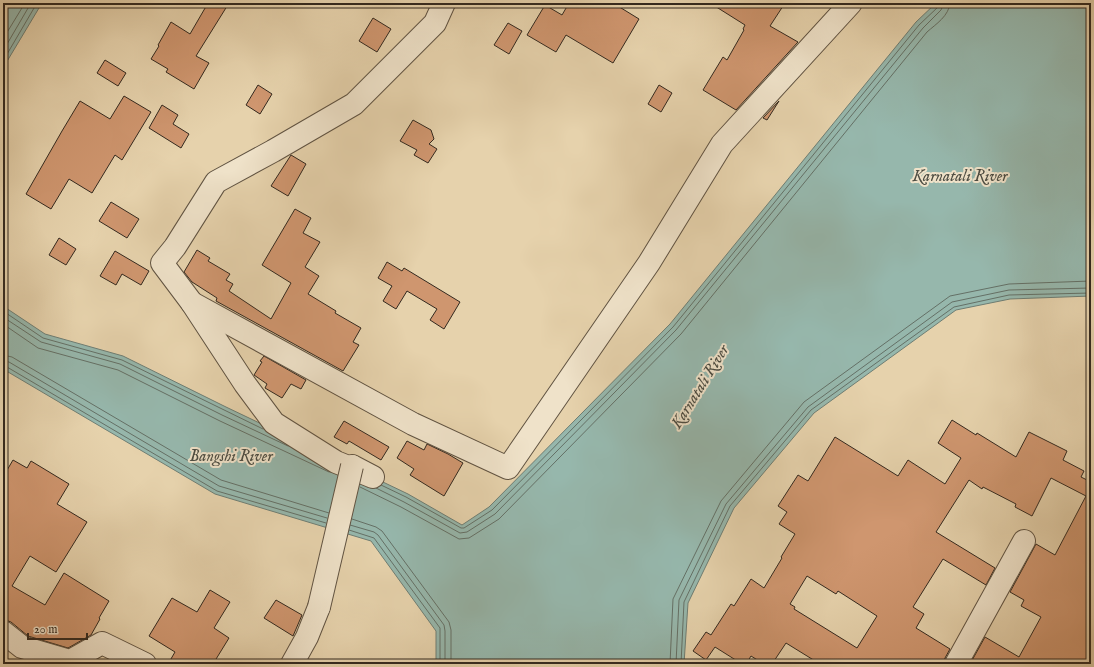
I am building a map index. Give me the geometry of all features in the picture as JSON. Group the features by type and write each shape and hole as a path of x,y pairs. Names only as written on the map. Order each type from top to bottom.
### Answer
{"street":[{"path":"292,664 307,637 319,607 352,466 373,477 336,462 274,423 245,384 192,303 162,263 175,246 216,182 273,152 354,104 435,23 444,3"},
{"path":"192,303 413,424 508,468 649,263 722,144 851,3"},
{"path":"956,664 1024,541"},
{"path":"3,632 22,647 70,661 102,643 145,664"}],"water":[{"path":"3,3 42,3 3,68"},
{"name":"Karnatali River","path":"936,3 1091,3 1091,296 1010,299 956,310 814,413 734,508 688,603 684,664 436,664 436,631 371,541 215,494 3,369 3,306 45,334 123,356 408,494 462,525 489,507 670,324 916,22"}],"building":[{"path":"208,3 229,3 196,56 209,63 194,89 166,72 168,69 151,59 171,22 190,34"},
{"path":"569,3 613,3 639,19 613,63 566,35 556,52 527,35 545,5 562,15"},
{"path":"710,3 785,3 770,26 798,42 736,110 703,90 723,57 727,60 744,30 745,25"},
{"path":"373,18 391,29 377,52 359,41"},
{"path":"508,23 522,31 509,54 494,45"},
{"path":"105,60 126,73 118,86 97,73"},
{"path":"258,85 272,94 260,114 246,105"},
{"path":"659,85 672,93 661,112 648,104"},
{"path":"124,96 151,112 122,160 115,155 92,193 69,179 51,209 26,194 80,101 110,119"},
{"path":"779,101 767,120 763,118"},
{"path":"162,105 178,115 173,124 189,134 181,148 149,128"},
{"path":"413,120 431,130 434,139 429,144 437,149 428,163 414,155 417,150 400,141"},
{"path":"291,155 306,164 288,196 271,186"},
{"path":"111,202 139,219 127,238 99,221"},
{"path":"295,209 311,218 303,233 320,242 305,267 319,276 308,294 336,311 335,313 361,328 353,342 359,345 343,371 216,301 217,298 192,282 184,272 197,250 210,258 208,261 230,274 226,280 233,284 229,291 271,319 291,283 262,265"},
{"path":"59,238 76,249 66,265 49,255"},
{"path":"115,251 149,271 141,285 122,274 116,285 100,276"},
{"path":"387,262 402,271 404,268 460,302 444,329 430,320 437,309 407,291 396,309 383,301 392,286 378,278"},
{"path":"264,356 306,380 301,389 291,384 282,398 265,388 267,384 254,375 262,362 260,361"},
{"path":"952,420 976,435 977,433 1016,457 1029,432 1067,451 1063,460 1084,471 1081,477 1091,482 1091,664 970,664 985,637 1019,657 1041,617 1021,606 1024,600 1010,592 1036,544 1055,555 1086,496 1051,478 1032,516 1015,507 1016,504 983,487 982,489 969,480 936,532 995,568 986,585 943,559 913,607 924,614 916,628 950,649 945,658 944,664 820,664 786,643 772,664 764,664 751,656 746,664 742,664 715,647 706,660 693,651 706,632 711,635 731,604 734,606 751,579 764,588 795,534 779,524 787,512 778,506 798,475 808,481 835,437 898,476 908,460 945,484 961,458 938,443","holes":["807,576 836,594 838,591 877,616 857,648 794,609 795,607 790,604"]},
{"path":"344,421 389,447 381,460 349,441 347,444 334,437"},
{"path":"407,441 424,450 427,444 463,463 444,496 410,475 414,469 397,458"},
{"path":"13,460 27,468 31,461 69,484 57,504 87,522 56,572 30,556 12,586 45,605 64,573 109,601 91,635 68,648 28,636 11,622 3,619 3,477"},
{"path":"210,590 230,602 214,628 229,638 213,664 168,664 175,652 149,636 172,598 197,612"},
{"path":"276,600 302,615 293,636 264,618"}],"water label":[{"name":"Bangshi River","path":"231,455"}]}
